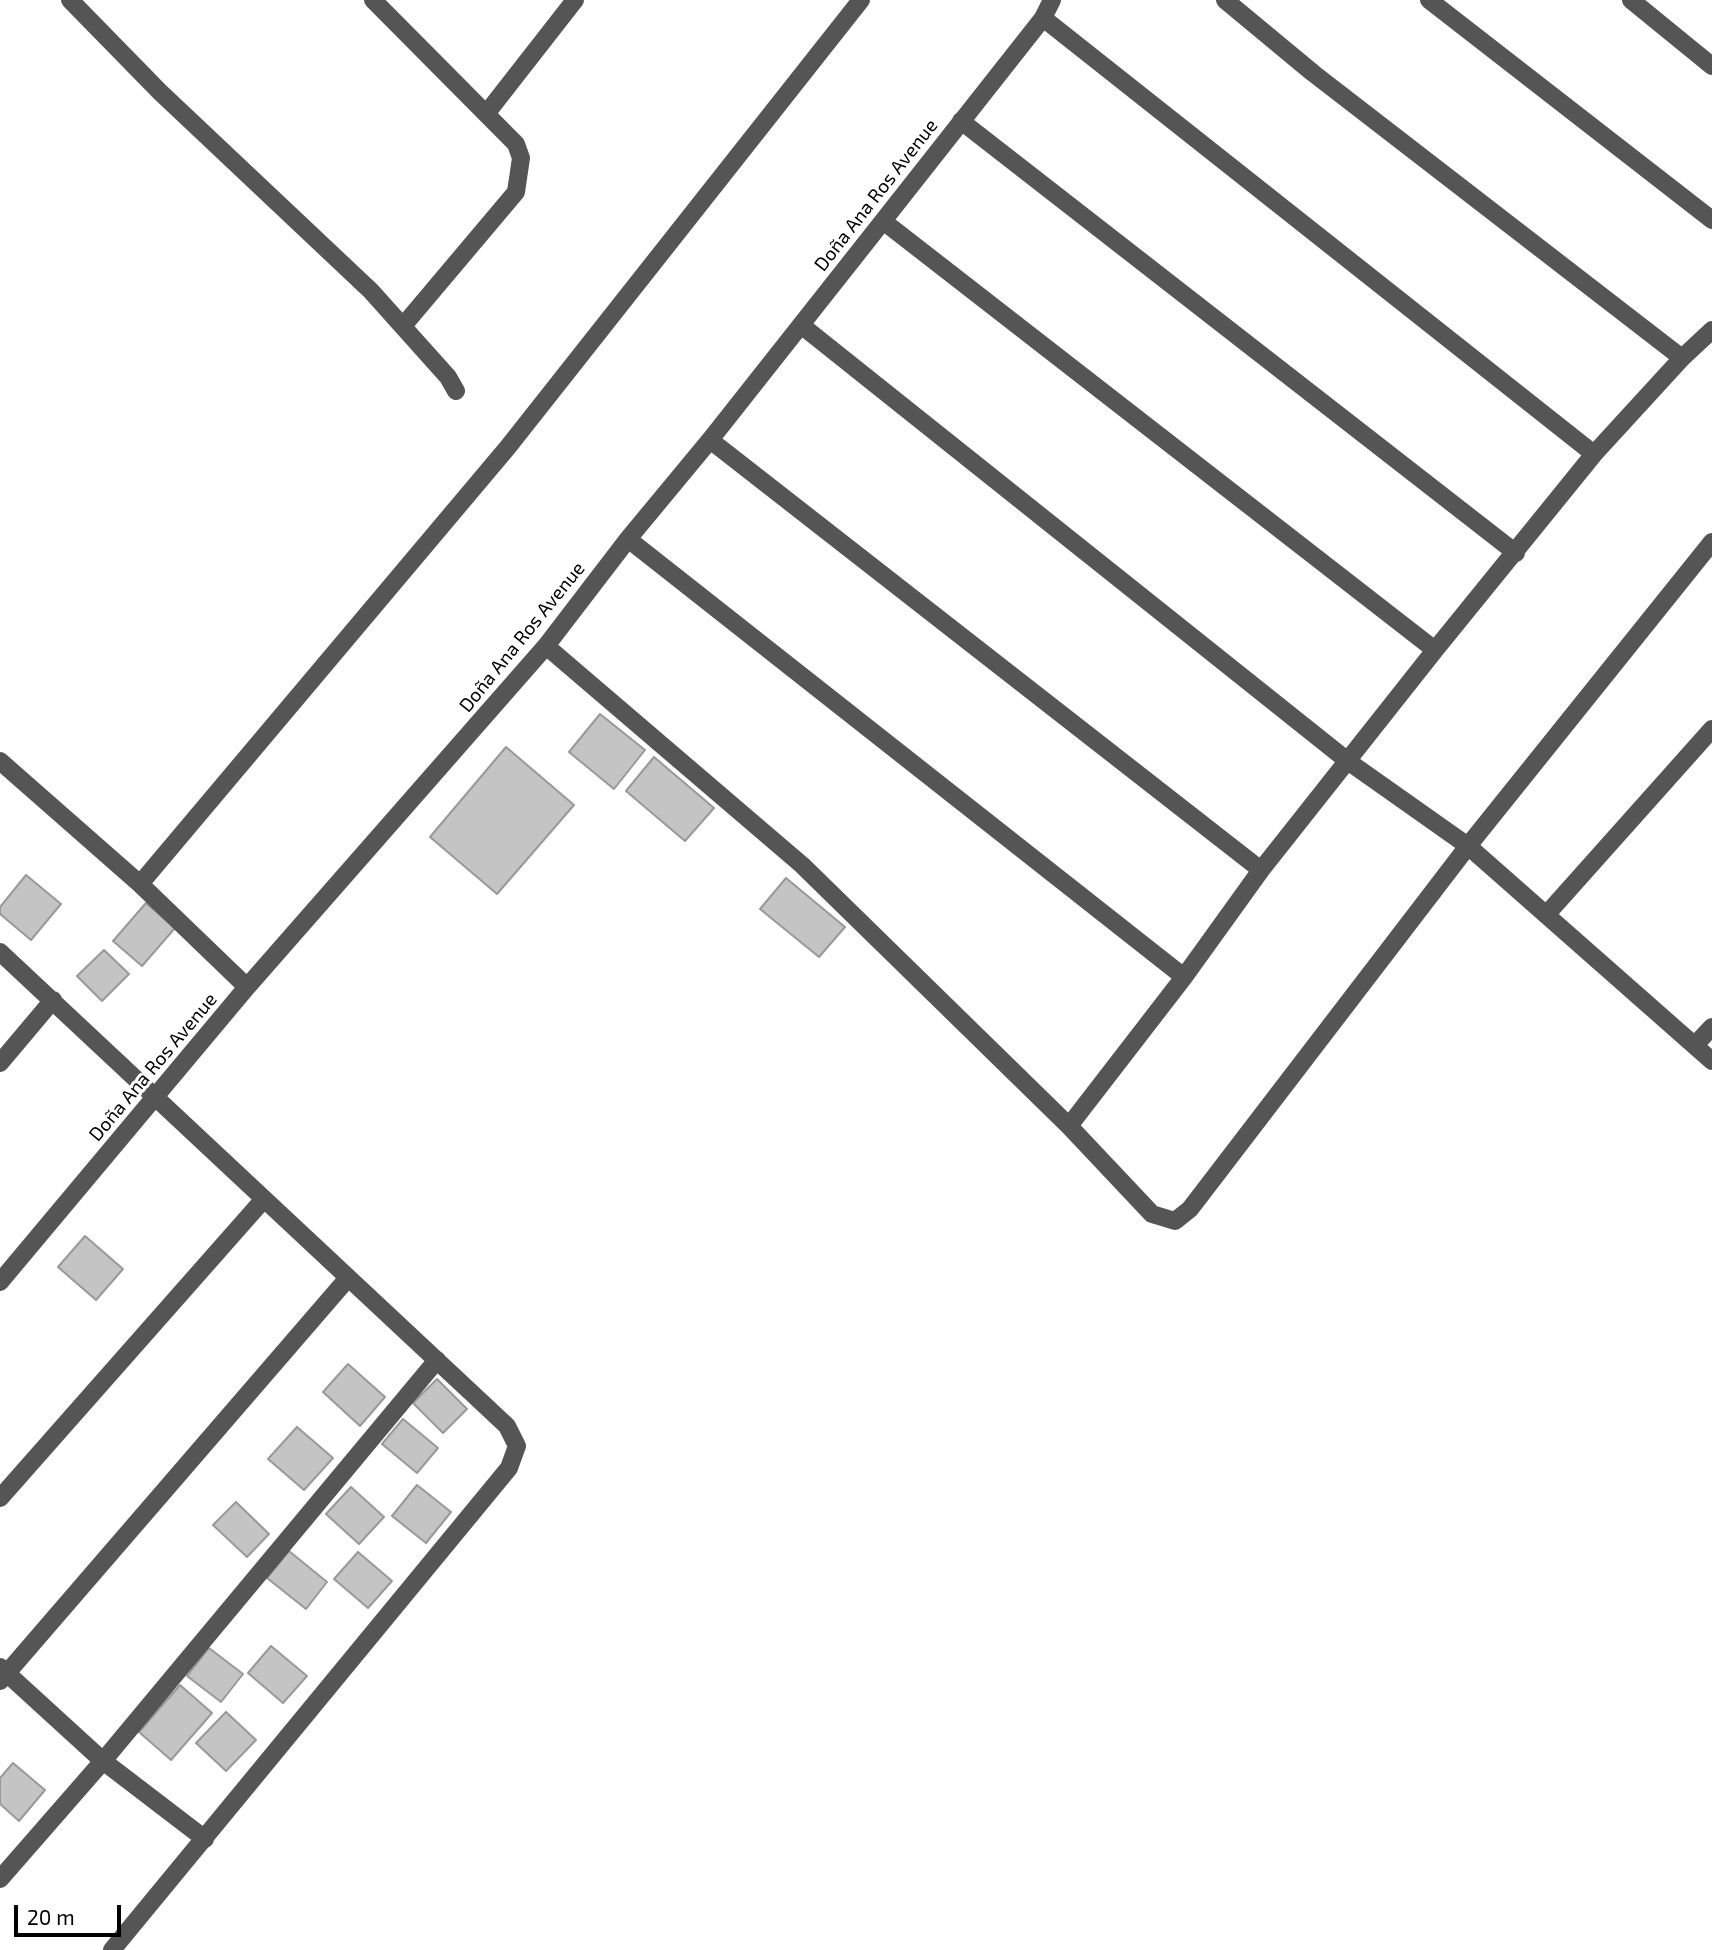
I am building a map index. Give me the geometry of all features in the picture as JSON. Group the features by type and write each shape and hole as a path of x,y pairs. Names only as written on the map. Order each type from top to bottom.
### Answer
{"street":[{"path":"70,0 160,92 371,291 448,377 456,391"},
{"path":"373,0 516,144 521,158 516,191 403,326"},
{"path":"486,114 575,0"},
{"path":"140,884 508,447 861,0"},
{"name":"Doña Ana Ros Avenue","path":"0,1282 247,987 546,646 628,539 883,221 1042,18 1052,0"},
{"path":"1225,0 1313,73 1682,358"},
{"path":"1429,0 1712,220"},
{"path":"1632,0 1712,66"},
{"path":"1042,18 1594,454"},
{"path":"961,121 1516,553"},
{"path":"883,221 1436,650"},
{"path":"801,325 1349,762 1468,846 1712,1061"},
{"path":"1069,1126 1184,977 1261,870 1594,454 1682,358 1712,330"},
{"path":"710,440 1261,870"},
{"path":"628,539 1184,977"},
{"path":"546,646 802,865 1069,1126 1152,1214 1175,1221 1190,1209 1468,846 1712,542"},
{"path":"1546,915 1712,729"},
{"path":"0,761 140,884 247,987"},
{"path":"0,952 507,1426 517,1446 509,1468 111,1950"},
{"path":"0,1063 53,1000"},
{"path":"1695,1045 1712,1027"},
{"path":"0,1498 264,1199"},
{"path":"205,1839 103,1761 2,1674 348,1278"},
{"path":"0,1879 103,1761 437,1360"}],"building":[{"path":"600,714 645,750 614,789 569,752"},
{"path":"506,747 574,805 497,894 430,837"},
{"path":"654,757 714,808 685,841 626,791"},
{"path":"26,875 61,904 31,940 0,914 0,907"},
{"path":"786,878 845,927 819,957 760,909"},
{"path":"146,903 175,928 142,966 113,941"},
{"path":"104,950 129,974 102,1001 77,976"},
{"path":"85,1236 123,1269 96,1300 58,1267"},
{"path":"348,1364 385,1397 360,1426 323,1392"},
{"path":"437,1379 467,1409 443,1433 413,1403"},
{"path":"403,1419 438,1448 417,1473 382,1444"},
{"path":"297,1427 333,1458 304,1490 268,1459"},
{"path":"417,1485 451,1512 426,1543 392,1516"},
{"path":"351,1487 384,1517 359,1544 326,1514"},
{"path":"236,1502 269,1534 247,1557 213,1525"},
{"path":"289,1551 327,1582 306,1609 267,1578"},
{"path":"358,1552 392,1581 368,1608 334,1579"},
{"path":"271,1646 307,1676 283,1703 248,1673"},
{"path":"209,1648 243,1674 221,1702 187,1676"},
{"path":"180,1685 212,1713 171,1760 139,1732"},
{"path":"226,1712 256,1740 226,1771 196,1743"},
{"path":"13,1763 45,1790 19,1821 0,1804 0,1778"}]}
